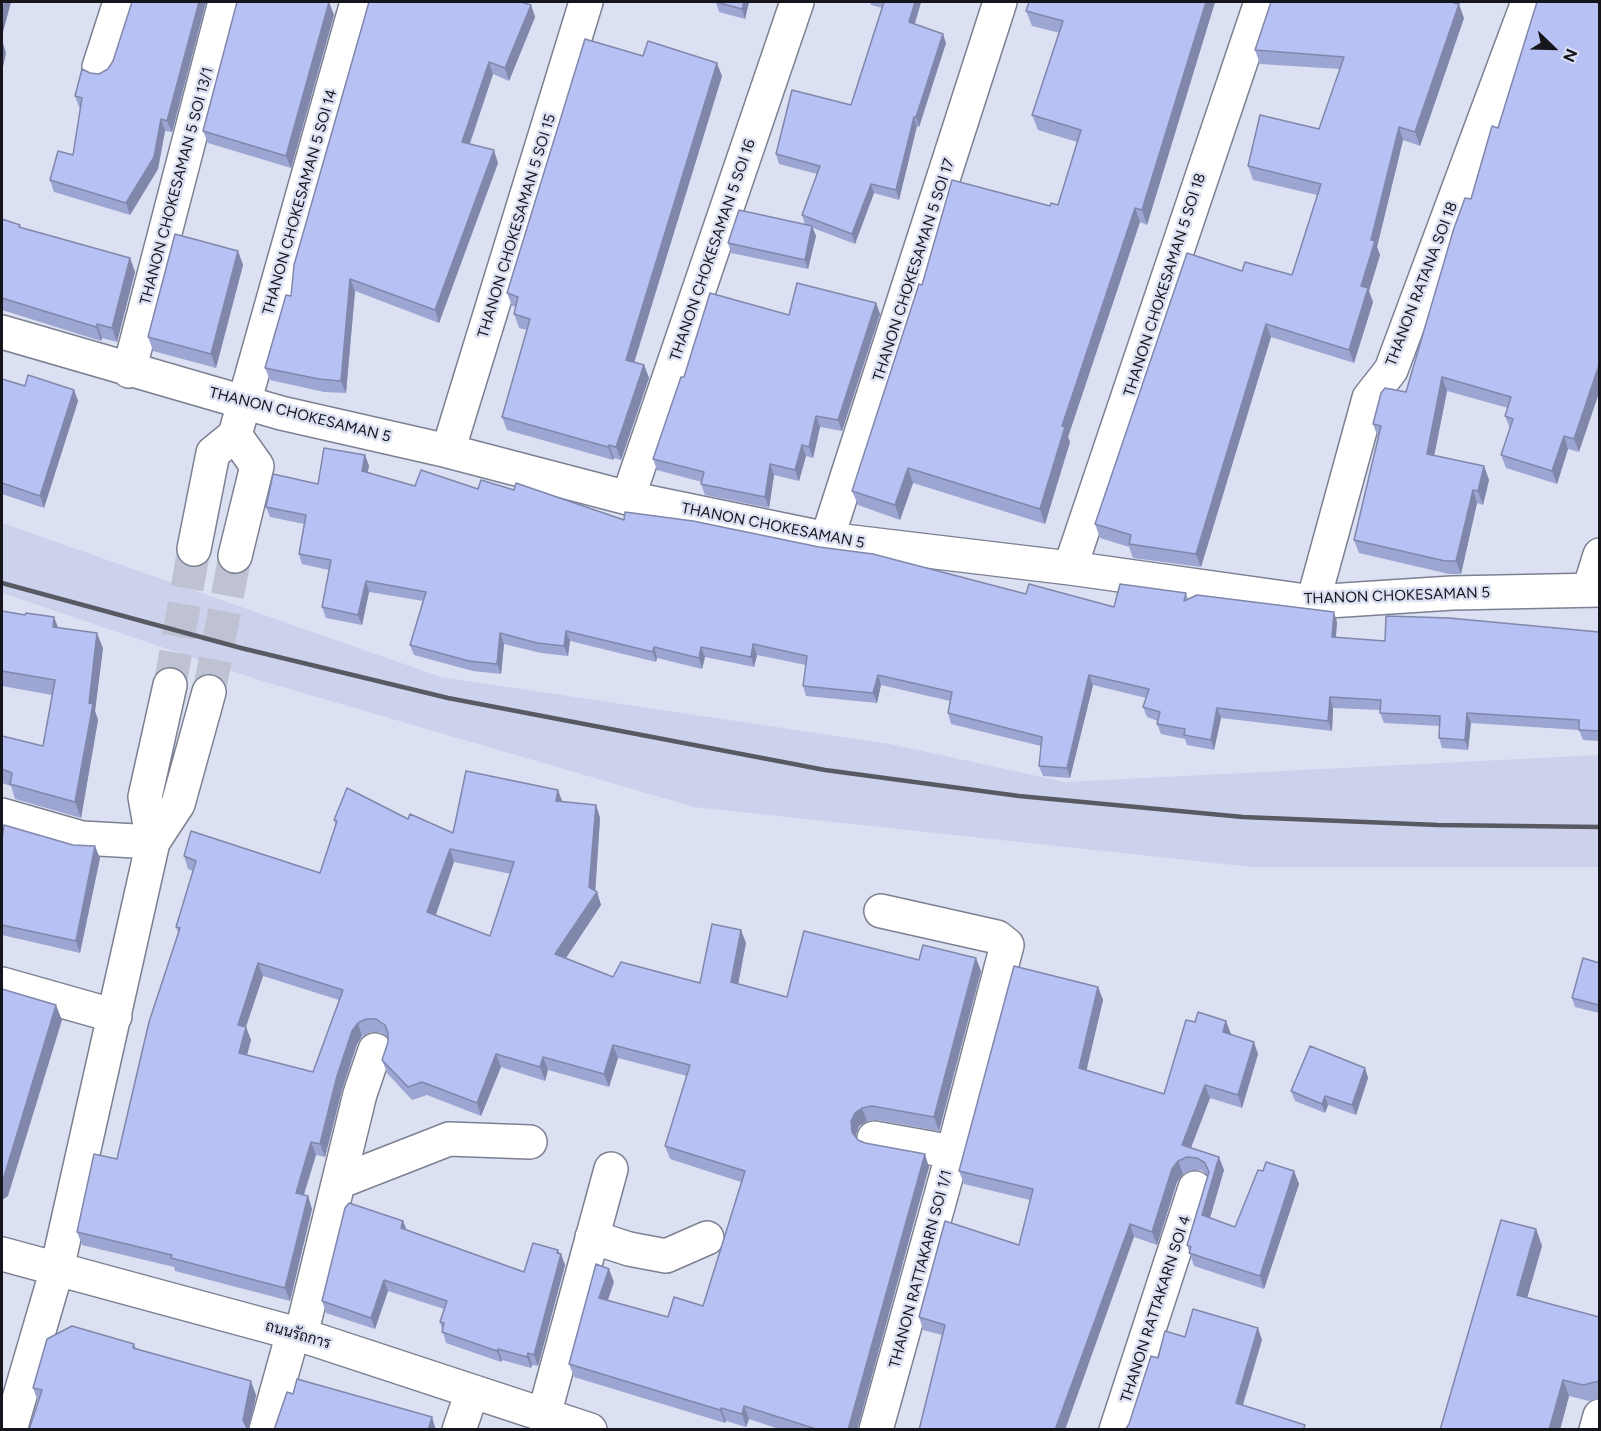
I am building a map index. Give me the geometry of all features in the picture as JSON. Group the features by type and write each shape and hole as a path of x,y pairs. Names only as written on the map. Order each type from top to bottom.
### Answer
{"street":[{"path":"99,68 120,2"},
{"name":"THANON CHOKESAMAN 5 SOI 13/1","path":"129,371 225,2"},
{"name":"THANON CHOKESAMAN 5 SOI 14","path":"235,435 357,2"},
{"name":"THANON CHOKESAMAN 5 SOI 15","path":"448,451 586,2"},
{"name":"THANON CHOKESAMAN 5 SOI 16","path":"628,498 797,2"},
{"name":"THANON CHOKESAMAN 5 SOI 17","path":"827,539 1000,2"},
{"name":"THANON CHOKESAMAN 5 SOI 18","path":"1070,568 1260,2"},
{"name":"THANON RATANA SOI 18","path":"1313,602 1369,398 1391,370 1528,2"},
{"name":"THANON CHOKESAMAN 5","path":"2,332 243,403 448,451 628,498 827,539 1070,568 1313,602 1452,593 1594,590"},
{"path":"194,549 213,453 235,435 257,466 235,556"},
{"path":"1594,590 1599,555"},
{"path":"153,842 146,797 170,685"},
{"path":"10,1430 57,1269 153,842 178,804 209,692"},
{"path":"2,815 82,838 153,842"},
{"path":"881,911 997,937 1007,945 953,1152"},
{"path":"2,984 115,1016"},
{"path":"267,1430 297,1334 339,1182 360,1094 375,1050"},
{"name":"THANON RATTAKARN SOI 1/1","path":"874,1138 953,1152 876,1430"},
{"path":"339,1182 449,1139 530,1142"},
{"path":"568,1425 592,1237 611,1168"},
{"name":"THANON RATTAKARN SOI 4","path":"1116,1430 1195,1188"},
{"path":"592,1237 629,1249 666,1256 707,1238"},
{"name":"ถนนรัถการ","path":"2,1254 297,1334 568,1425"},
{"path":"459,1430 472,1392"},
{"path":"1596,1430 1599,1416"}],"shaded area":[{"path":"2,523 441,677 890,744 1065,782 1599,755 1599,867 1252,867 694,807 262,681 2,593"}],"building":[{"path":"132,2 199,2 167,121 161,119 154,157 126,203 50,180 58,151 73,155 82,98 75,96 82,69 99,74 108,69 113,61"},
{"path":"237,2 329,2 286,156 203,131"},
{"path":"369,2 521,2 531,5 505,68 489,62 462,142 494,150 435,310 350,279 341,381 265,368 286,295 291,296 294,265"},
{"path":"716,2 744,2 742,9"},
{"path":"884,2 915,2 909,22 943,34 916,117 914,117 896,190 871,184 852,234 802,215 820,166 776,154 792,90 851,105"},
{"path":"1029,2 1206,2 1142,210 1135,208 1062,426 1065,427 1040,509 908,468 895,505 852,491 919,284 922,285 952,180 1050,206 1051,203 1058,205 1081,130 1032,115 1063,21 1026,11"},
{"path":"1271,2 1451,2 1459,4 1415,132 1399,127 1371,240 1375,241 1361,286 1368,288 1349,350 1266,324 1196,554 1129,544 1131,535 1095,524 1187,253 1242,271 1245,262 1292,275 1321,184 1248,166 1260,115 1319,129 1344,57 1255,50"},
{"path":"1537,2 1599,3 1599,365 1574,439 1564,436 1552,471 1501,455 1513,419 1505,416 1511,397 1442,377 1427,454 1484,466 1478,491 1473,490 1456,561 1445,561 1354,540 1381,426 1373,424 1381,393 1385,388 1406,392 1454,228 1465,198 1471,199 1492,126 1498,128"},
{"path":"585,39 643,56 648,41 717,63 626,360 644,365 616,447 609,445 608,447 502,417 530,319 514,314 518,297 507,293"},
{"path":"739,210 812,226 805,260 728,243"},
{"path":"2,219 20,225 19,227 130,258 112,328 97,324 96,327 2,298"},
{"path":"175,234 238,251 211,354 148,337"},
{"path":"797,283 876,303 838,420 816,416 809,447 802,445 795,470 770,464 765,497 701,484 704,472 653,459 681,377 684,377 710,293 789,315"},
{"path":"28,375 74,390 40,496 2,483 2,379 25,386"},
{"path":"324,448 365,455 362,471 415,486 421,470 478,489 481,480 514,490 516,483 624,520 625,512 693,521 819,547 873,554 1026,594 1029,584 1114,607 1120,584 1186,593 1184,601 1197,595 1334,612 1332,637 1385,641 1386,616 1449,618 1599,632 1599,731 1579,730 1579,720 1467,713 1465,740 1439,738 1440,716 1380,713 1381,700 1330,697 1328,721 1217,708 1211,740 1184,735 1185,729 1157,724 1160,712 1143,707 1149,689 1089,675 1067,768 1039,766 1042,737 948,713 952,692 878,675 873,693 803,686 807,656 753,644 751,657 701,647 699,658 654,647 653,652 566,631 564,646 537,643 500,633 497,664 469,661 410,645 426,592 366,581 358,615 322,607 331,560 299,554 306,515 266,507 273,474 318,484"},
{"path":"2,611 54,617 53,627 97,633 89,703 93,704 75,802 10,784 12,773 2,769 2,736 43,746 55,680 2,671"},
{"path":"466,771 558,790 556,801 596,805 589,887 597,892 555,954 613,977 621,962 700,983 712,924 741,930 731,982 787,997 804,931 919,960 923,945 976,958 934,1117 872,1106 862,1108 855,1113 851,1121 852,1132 858,1140 925,1154 848,1430 819,1430 744,1406 742,1414 721,1408 720,1410 569,1364 596,1264 609,1269 599,1298 668,1317 674,1297 703,1306 745,1171 665,1146 690,1065 613,1045 604,1074 543,1057 540,1067 496,1054 477,1103 422,1082 408,1087 382,1060 388,1042 385,1025 376,1019 366,1019 358,1023 352,1031 337,1076 320,1144 311,1142 296,1193 308,1196 285,1288 171,1258 172,1255 77,1232 94,1154 117,1159 149,1022 180,928 176,927 196,861 184,856 191,831 320,873 337,821 334,820 347,788 408,819 410,814 453,833","holes":["450,849 514,862 490,936 427,912","258,963 343,990 313,1072 239,1053 246,1027 238,1025"]},
{"path":"4,825 73,845 95,846 76,941 2,925"},
{"path":"1583,958 1599,963 1599,1005 1572,998"},
{"path":"1014,966 1098,987 1079,1068 1164,1094 1186,1020 1195,1022 1198,1012 1226,1021 1223,1032 1254,1042 1238,1095 1205,1085 1182,1145 1219,1157 1202,1215 1235,1227 1258,1170 1263,1171 1266,1162 1294,1171 1260,1276 1189,1253 1191,1247 1187,1245 1209,1172 1205,1163 1197,1158 1187,1157 1178,1161 1172,1169 1152,1232 1130,1224 1055,1430 919,1430 945,1325 919,1317 945,1221 1019,1245 1033,1189 959,1171"},
{"path":"2,989 56,1005 2,1181"},
{"path":"1310,1046 1365,1068 1352,1105 1325,1096 1322,1104 1291,1091"},
{"path":"349,1203 403,1221 401,1228 524,1272 533,1243 558,1250 557,1253 561,1254 534,1355 528,1353 527,1357 498,1349 497,1351 442,1332 444,1323 440,1322 447,1301 384,1280 371,1318 322,1301 345,1208"},
{"path":"1501,1220 1536,1229 1517,1295 1599,1317 1599,1381 1583,1385 1563,1380 1549,1430 1440,1430"},
{"path":"1193,1309 1258,1328 1236,1403 1305,1425 1303,1430 1125,1430 1151,1356 1158,1358 1165,1331 1185,1337"},
{"path":"72,1326 134,1344 133,1348 251,1381 243,1420 248,1430 29,1430 42,1390 33,1388 47,1339"},
{"path":"297,1379 432,1417 428,1430 274,1430 287,1392 293,1394"}],"tunnel":[{"path":"170,685 194,549"},
{"path":"209,692 235,556"}],"railway":[{"path":"2,583 241,648 448,698 825,770 1019,796 1243,817 1438,825 1600,827"}]}
